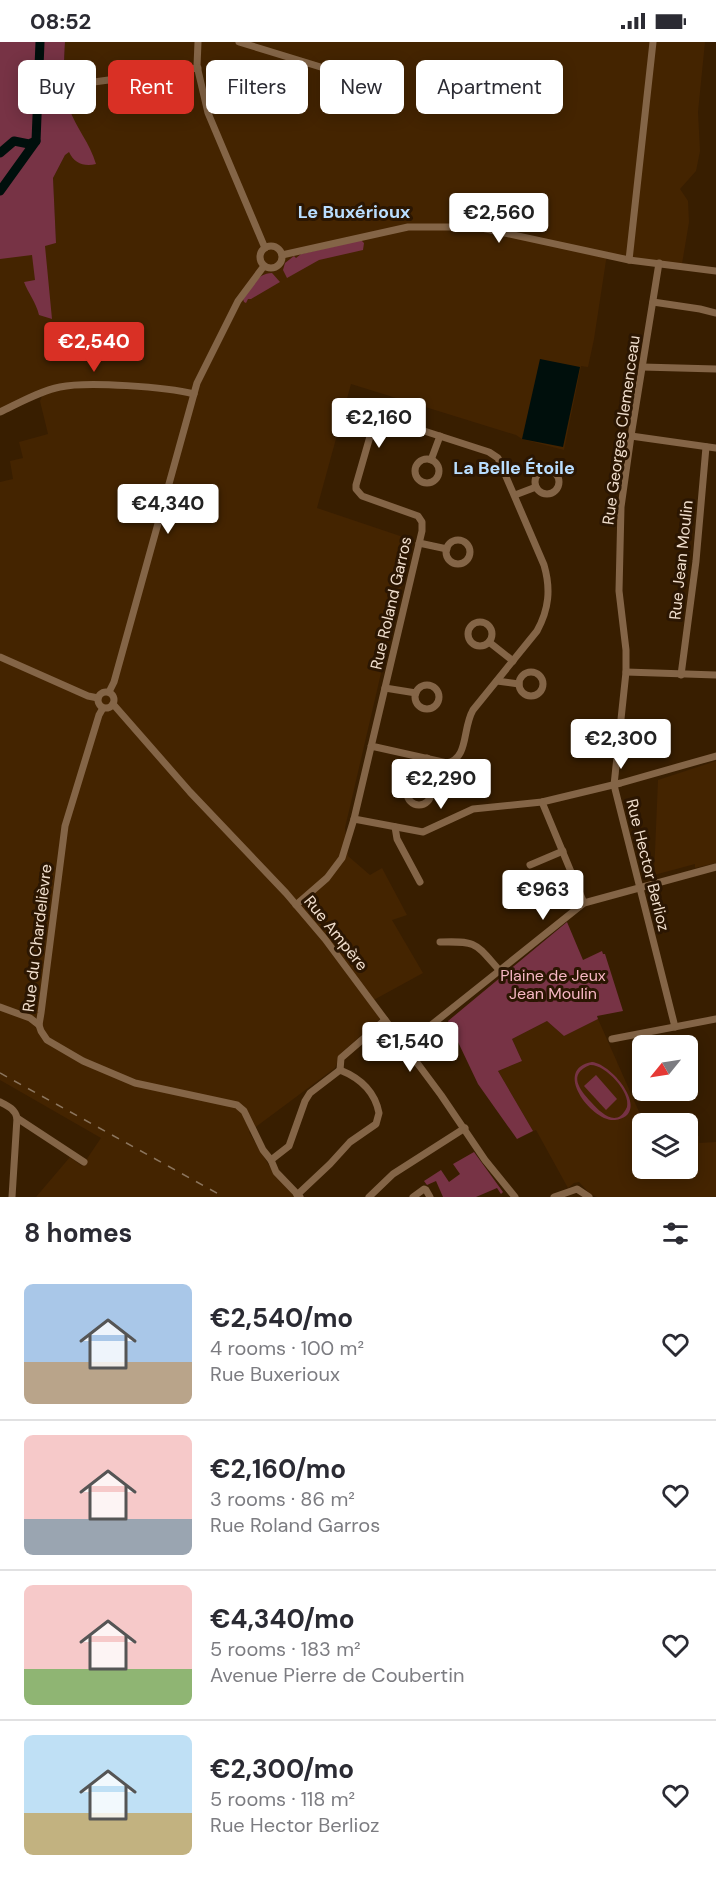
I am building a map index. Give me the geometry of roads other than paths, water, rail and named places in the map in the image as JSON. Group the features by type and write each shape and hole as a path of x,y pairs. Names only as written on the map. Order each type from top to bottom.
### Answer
{"street":[{"path":"198,42 198,68 208,113 266,248"},
{"path":"239,42 320,67"},
{"path":"629,260 653,42"},
{"path":"96,82 198,68"},
{"path":"282,255 403,228 477,227 629,260 716,271"},
{"path":"275,247 282,255 281,262 270,269 264,266 260,256 266,248 275,247"},
{"name":"Rue Georges Clemenceau","path":"626,672 620,581 621,507 659,263"},
{"path":"109,692 118,670 200,374 233,310 248,285 264,266"},
{"path":"652,302 716,313"},
{"path":"642,368 716,369"},
{"path":"0,412 56,388 74,385 162,389 194,394"},
{"name":"Rue Roland Garros","path":"296,905 327,878 342,858 354,819 371,746 419,543 422,522 418,516 362,496 356,485 373,426 384,418 495,454 502,462 544,565 549,598 543,620 537,631 468,718 462,752 454,762 447,763 371,746"},
{"path":"431,460 440,436"},
{"path":"631,436 716,448"},
{"name":"Rue Jean Moulin","path":"681,675 696,561 706,447"},
{"path":"515,495 536,487"},
{"path":"419,543 447,549"},
{"path":"489,642 513,662"},
{"path":"0,657 88,696 98,698"},
{"path":"626,672 716,675"},
{"name":"Rue Hector Berlioz","path":"626,672 614,785 675,1027"},
{"path":"497,681 519,684"},
{"path":"385,688 416,693"},
{"path":"98,698 104,692 109,692"},
{"path":"98,698 98,703 108,709 114,699 109,692"},
{"name":"Rue Ampère","path":"113,704 325,939 465,1128 511,1196"},
{"name":"Rue du Chardelièvre","path":"103,708 65,826 39,1025 41,1031 48,1040 83,1061 135,1083 237,1105 244,1111 276,1172 299,1196"},
{"path":"354,819 423,832 473,809 542,802 614,785 716,756"},
{"path":"423,782 427,758"},
{"path":"542,802 584,903"},
{"path":"395,826 397,839 420,882"},
{"path":"530,864 563,851"},
{"path":"405,1046 584,903 716,867"},
{"path":"440,942 468,941 478,946 500,971"},
{"path":"0,1007 30,1018 39,1025"},
{"path":"612,1039 716,1019"},
{"path":"271,1160 289,1146 310,1093 340,1070 341,1058 385,1020"},
{"path":"299,1196 351,1142 376,1124 379,1119 377,1102 365,1085 340,1070"},
{"path":"0,1102 84,1162"},
{"path":"12,1197 16,1115"},
{"path":"369,1197 393,1174 465,1128"},
{"path":"414,1197 424,1189 430,1197"},
{"path":"554,1197 577,1189 589,1197"}],"waterway":[{"path":"0,191 36,141 40,42"},
{"path":"0,153 14,141 29,144 36,141"}],"railway":[{"path":"0,1073 224,1197"}],"district":[{"name":"Le Buxérioux","path":"354,212"},
{"name":"La Belle Étoile","path":"514,468"}],"park label":[{"name":"Plaine de Jeux Jean Moulin","path":"553,984"}]}
